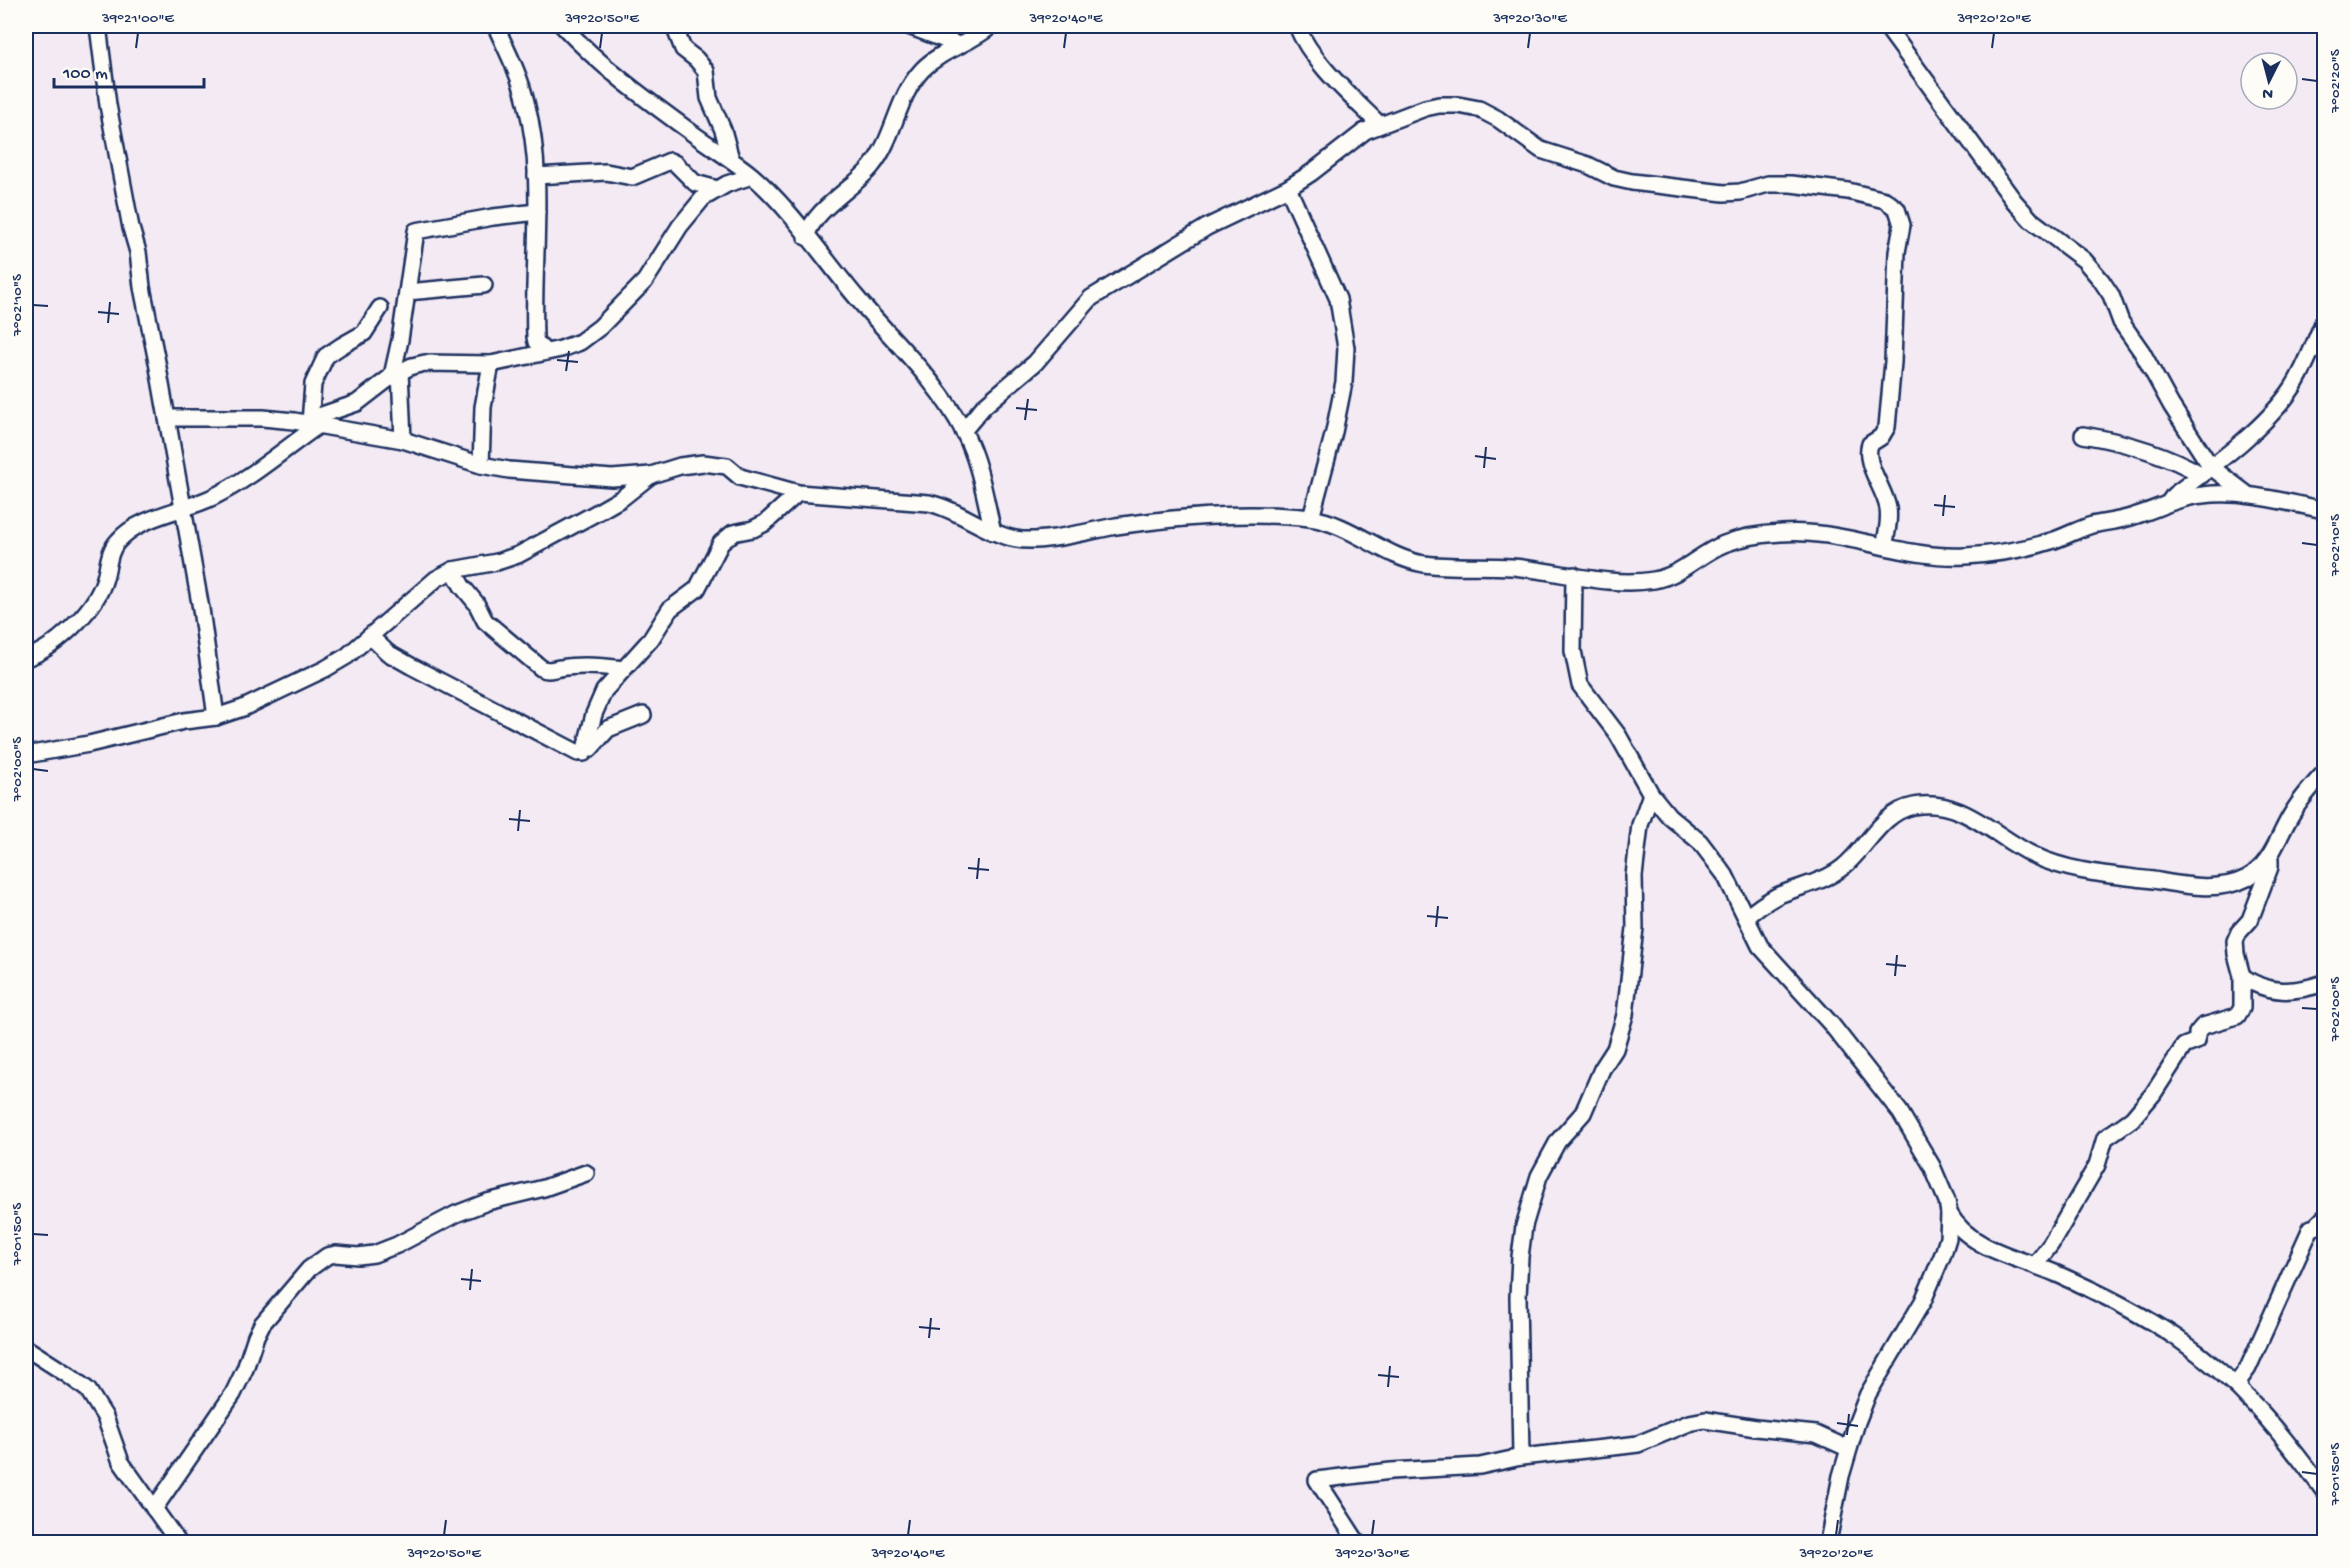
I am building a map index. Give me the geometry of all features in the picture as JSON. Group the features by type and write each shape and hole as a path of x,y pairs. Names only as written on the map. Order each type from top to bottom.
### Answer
{"street":[{"path":"98,26 110,116 131,228 138,252 142,287 201,609 216,717"},
{"path":"563,26 601,63 752,176 928,378 963,431 981,478 993,532"},
{"path":"674,26 683,48 706,71 709,98 723,130 731,159"},
{"path":"908,26 959,45"},
{"path":"806,237 812,223 860,179 881,154 899,108 913,81 933,60 991,26"},
{"path":"1297,26 1303,41 1320,62 1380,125"},
{"path":"1886,26 2014,201 2031,220 2084,260 2101,280 2121,322 2142,352 2206,471"},
{"path":"497,29 518,76 527,105 534,146 537,212 535,337 536,342 545,352"},
{"path":"963,431 984,406 1035,363 1091,298 1207,227 1288,188 1365,131 1425,108 1458,105 1479,109 1498,119 1541,150 1588,165 1614,178 1724,193 1740,192 1768,184 1791,184 1848,191 1885,200 1899,211 1902,225 1897,252 1893,362 1887,427 1881,437 1870,444 1867,456 1887,506 1889,517 1884,546"},
{"path":"536,176 606,172 632,177 670,162 676,164 695,183 717,189"},
{"path":"26,658 54,643 85,613 103,584 110,555 117,541 129,531 212,498 244,480 313,422 357,403 396,374 425,363 491,364 580,342 600,327 645,282 694,207 717,189 736,180 752,176"},
{"path":"1288,188 1336,293 1342,311 1347,348 1344,382 1334,432 1311,518"},
{"path":"403,440 396,374 416,231 493,217 537,212"},
{"path":"407,292 484,285"},
{"path":"313,422 313,384 326,356 364,333 380,308"},
{"path":"2168,504 2174,495 2206,471 2267,417 2288,394 2325,321"},
{"path":"481,465 483,407 491,364"},
{"path":"167,418 263,418 313,422 403,440 481,465 574,477 612,478 651,475 668,469 703,463 727,466 740,477 798,493 930,503 946,507 993,532 1017,540 1206,517 1311,518 1341,527 1400,557 1424,564 1509,567 1615,582 1654,580 1672,575 1723,544 1748,536 1800,532 1833,535 1941,557 2014,551 2056,540 2093,525 2138,515 2193,496 2208,494 2252,497 2325,510"},
{"path":"2083,435 2137,446 2206,471 2252,497"},
{"path":"26,755 89,744 184,721 216,717 263,700 347,656 436,579 453,570 497,562 518,555 621,498 651,475"},
{"path":"584,753 594,714 604,691 651,639 670,609 701,584 721,543 733,534 765,523 798,493"},
{"path":"453,570 476,603 484,621 541,668 550,671 591,665 623,669"},
{"path":"1574,575 1573,651 1580,685 1618,735 1651,794 1669,816 1693,835 1725,875 1760,946 1845,1040 1900,1112 1942,1186 1949,1212 1956,1226 1979,1242 2035,1265 2138,1314 2177,1338 2239,1387 2270,1419 2325,1491"},
{"path":"370,637 388,653 411,666 574,752 584,753 590,750 608,729 643,715"},
{"path":"1747,917 1776,897 1823,880 1843,867 1895,813 1912,806 1928,804 1960,811 2035,856 2090,874 2194,887 2235,883 2248,877 2270,857 2292,813 2325,773"},
{"path":"1521,1457 1518,1297 1524,1226 1539,1176 1558,1141 1583,1113 1602,1069 1615,1049 1625,1016 1635,928 1634,876 1640,825 1651,794"},
{"path":"2035,1265 2051,1244 2097,1165 2105,1138 2132,1119 2153,1094 2184,1046 2197,1041 2203,1026 2237,1016 2242,1008 2242,976 2235,941 2239,932 2250,920 2270,867 2270,857"},
{"path":"2242,976 2252,983 2273,991 2293,991 2325,983"},
{"path":"154,1509 233,1394 262,1324 309,1269 336,1254 358,1256 374,1254 397,1245 456,1214 487,1202 544,1188 586,1173"},
{"path":"1828,1542 1847,1448 1868,1394 1923,1301 1939,1265 1948,1238 1949,1212"},
{"path":"2239,1387 2240,1379 2248,1368 2317,1224"},
{"path":"26,1348 88,1390 105,1417 121,1462 178,1542"},
{"path":"1357,1542 1317,1480 1391,1470 1480,1466 1521,1457 1638,1444 1689,1423 1705,1420 1816,1434 1847,1448"}]}
